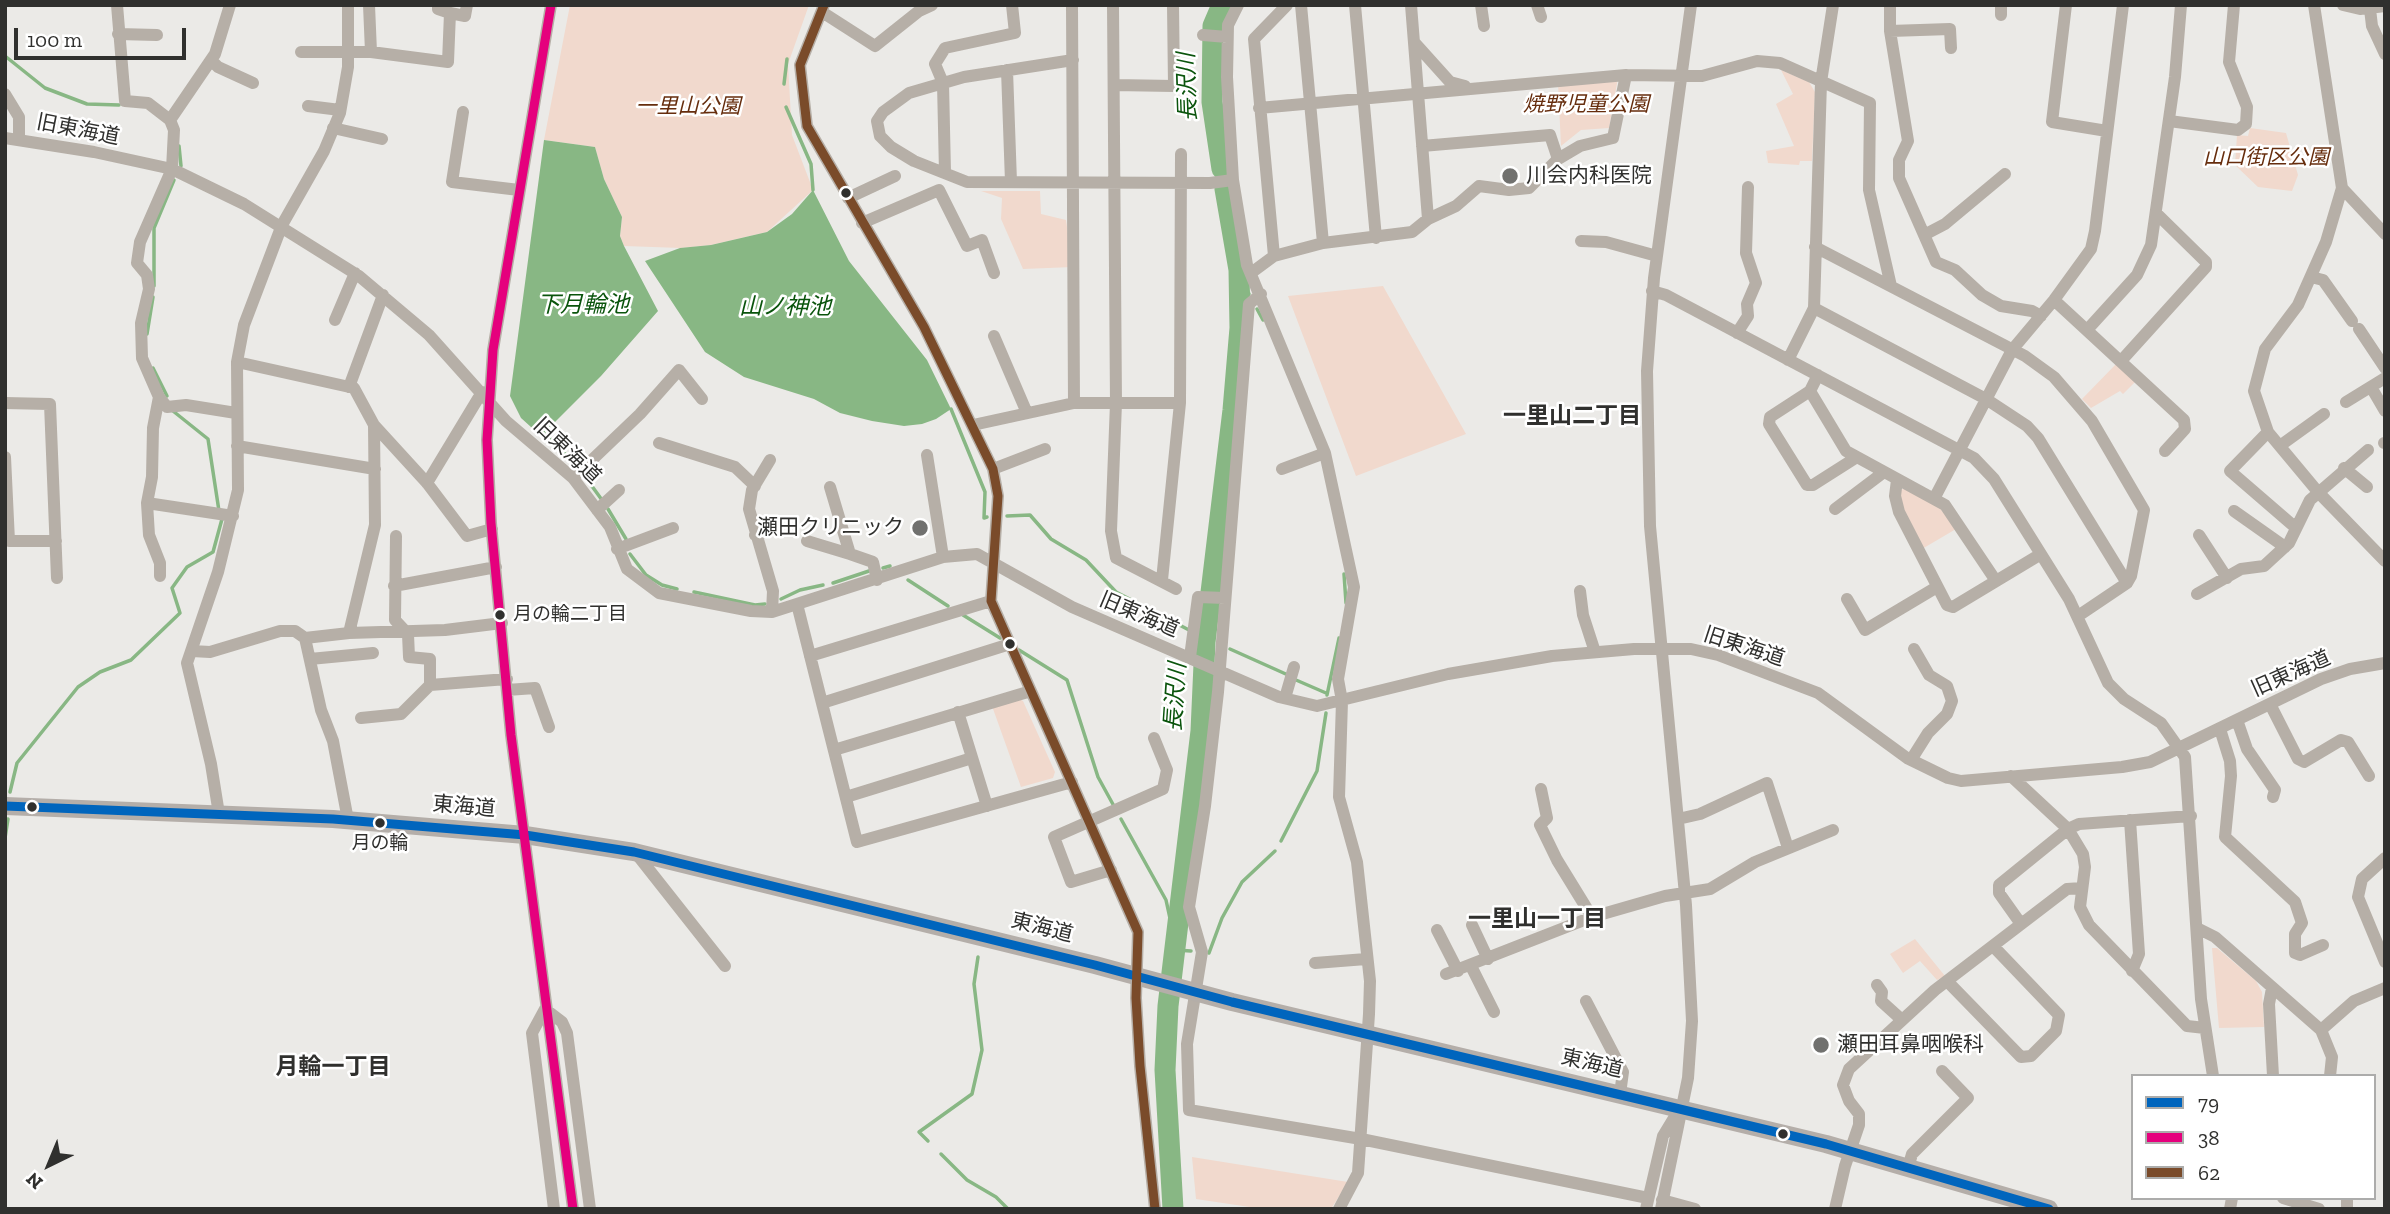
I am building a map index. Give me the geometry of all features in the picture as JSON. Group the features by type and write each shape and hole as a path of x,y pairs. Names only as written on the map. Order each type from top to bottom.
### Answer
{"highway":[{"name":"東海道","path":"5,806 348,820 525,835 634,852 1160,984 1851,1151 2009,1203 2049,1209"}],"street":[{"path":"117,5 125,102 148,103 173,116"},
{"path":"191,98 214,63 230,5"},
{"path":"219,814 211,764 187,663 238,490 237,362 244,325 282,225 324,151 340,110 348,52 348,5"},
{"path":"369,5 371,52"},
{"path":"438,5 438,9 465,16 467,5"},
{"path":"551,5 485,396 492,529 507,685 545,1009 573,1209"},
{"path":"932,5 919,11 875,46 823,9 800,65 807,126 924,327 974,425 993,469 998,496 990,601 1138,932 1137,977 1143,1106 1155,1209"},
{"path":"945,173 943,83 934,64 945,48 1016,33 1012,5"},
{"path":"1072,5 1074,403"},
{"path":"1113,5 1116,403 1111,531 1116,558 1177,589"},
{"path":"1114,85 1174,86 1173,5"},
{"path":"1238,5 1232,11 1226,37 1233,180 1251,273 1325,453 1354,587 1338,678 1342,701 1339,797 1357,862 1370,981 1358,1173 1339,1209"},
{"path":"1274,256 1254,39 1287,5"},
{"path":"1301,5 1323,243"},
{"path":"1355,5 1376,237"},
{"path":"1411,5 1428,219"},
{"path":"1481,5 1484,26"},
{"path":"1690,5 1652,292 1646,449 1685,894 1692,1021 1688,1078 1661,1205 1695,1209"},
{"path":"1788,359 1814,308 1821,82 1833,5"},
{"path":"1890,5 1890,31 1908,141 1899,160 1899,178 1937,265 1955,270 1982,295 2000,306 2032,311 2040,316"},
{"path":"2066,5 2052,122 2107,131"},
{"path":"1935,497 2012,350 2054,300 2091,249 2123,5"},
{"path":"2087,330 2144,264 2151,245 2169,121 2180,5"},
{"path":"2169,121 2238,130 2246,124 2248,107 2229,62 2234,5"},
{"path":"2314,5 2342,188 2335,221 2311,277 2298,305 2265,349 2256,373 2254,391 2268,432 2318,492 2385,561"},
{"path":"2343,5 2370,9 2385,6"},
{"path":"2370,9 2372,26 2385,54"},
{"path":"301,52 371,52 447,62 450,13"},
{"path":"1890,31 1950,29 1951,48"},
{"path":"118,34 157,35"},
{"path":"1204,35 1226,37"},
{"path":"1414,42 1450,82 1473,88"},
{"path":"1073,60 1007,70 909,93 883,112 877,121 880,136 891,147 914,161 967,182 1210,183 1233,180"},
{"path":"1259,108 1626,75 1706,75 1764,61 1780,63 1870,103 1870,190 1891,286"},
{"path":"214,63 253,83"},
{"path":"214,63 173,116 172,169 140,242 136,263 147,275 149,289 141,323 142,358 159,397 167,407 186,405 236,414"},
{"path":"1007,70 1011,182"},
{"path":"1251,273 1274,256 1323,243 1412,232 1428,219 1456,206 1479,186 1509,190 1529,188 1559,159 1580,146 1613,138 1626,75"},
{"path":"5,94 19,117 19,139"},
{"path":"308,106 340,110"},
{"path":"463,112 452,183 519,190"},
{"path":"333,128 382,139"},
{"path":"1422,146 1550,135 1559,159"},
{"name":"旧東海道","path":"5,138 172,169 282,225 355,273 429,335 506,421 573,478 610,527 626,569 659,593 751,611 772,612 943,557 977,554 1072,607 1285,698 1317,706 1475,668 1595,652 1662,648 1718,655 1818,693 1911,760 1948,778 1961,780 2122,767 2150,762 2322,679 2350,669 2385,663"},
{"path":"1162,580 1180,403 1183,267 1181,155"},
{"path":"1924,235 1945,224 2005,174"},
{"path":"848,198 895,176"},
{"path":"1737,333 1748,316 1748,304 1756,283 1746,253 1748,187"},
{"path":"2342,188 2385,234"},
{"path":"862,223 939,190 968,246 982,240 994,273"},
{"path":"2121,361 2206,267 2206,262 2157,214"},
{"path":"1581,241 1606,242 1657,256"},
{"path":"1815,247 2012,350 2054,377 2076,399 2142,504 2131,576 2127,583 2078,616"},
{"path":"335,320 355,273"},
{"path":"2311,277 2323,281 2385,369"},
{"path":"1652,292 1666,295 1974,458 1994,478 2078,616 2108,683 2124,699 2161,723 2181,747 2189,779 2205,1028 2213,1074"},
{"path":"1261,294 1249,304 1219,668 1205,806 1189,907 1202,951 1187,990 1189,1110 1361,1139 1647,1203 1663,1136 1680,1108"},
{"path":"349,387 383,295"},
{"path":"2054,300 2184,420 2185,429 2165,452"},
{"path":"1814,308 2012,414 2038,438 2127,583"},
{"path":"994,336 1027,412"},
{"path":"237,362 354,388 374,425 428,483 467,536 492,529"},
{"path":"573,478 640,414 679,370 702,398"},
{"path":"1818,375 1810,391 1770,417 1769,424 1807,485 1813,485 1857,457"},
{"path":"2346,402 2385,378"},
{"path":"2371,387 2385,411"},
{"path":"1810,391 1846,451 1935,497 1953,515 1996,581"},
{"path":"428,483 485,396"},
{"path":"159,397 153,419 152,477 147,503 149,535 160,564 160,576"},
{"path":"5,403 50,404 57,578"},
{"path":"974,425 1074,403 1180,403"},
{"path":"2281,445 2324,414"},
{"path":"349,633 376,525 374,425"},
{"path":"2268,432 2230,471 2296,528"},
{"path":"659,443 735,467 755,485"},
{"path":"237,446 375,470"},
{"path":"993,469 1045,449"},
{"path":"2201,589 2245,568 2264,566 2285,547 2318,492 2368,450"},
{"path":"1282,468 1325,453"},
{"path":"927,455 943,557"},
{"path":"5,457 9,541 56,541"},
{"path":"770,460 755,485 749,509 773,590 772,612"},
{"path":"2344,468 2367,488"},
{"path":"1835,509 1884,472"},
{"path":"1898,480 1895,496 1899,512 1947,605 1952,607 2041,554"},
{"path":"830,488 850,554"},
{"path":"597,510 619,490"},
{"path":"147,503 230,514"},
{"path":"2234,511 2285,547"},
{"path":"617,549 673,528"},
{"path":"755,535 778,528"},
{"path":"2199,535 2227,578"},
{"path":"361,718 401,714 430,685 430,659 408,657 406,632 395,620 396,536"},
{"path":"807,541 873,562 877,580"},
{"path":"394,586 496,567"},
{"path":"1847,599 1865,630 1937,587"},
{"path":"1580,591 1583,615 1595,652"},
{"path":"1190,657 1199,597 1225,598"},
{"path":"810,656 990,601"},
{"path":"797,604 857,842 1072,782"},
{"path":"192,651 210,652 280,631 295,631 305,638 502,623"},
{"path":"305,638 322,726 333,741 348,820"},
{"path":"822,703 1010,644"},
{"path":"1911,760 1928,733 1947,714 1952,701 1947,686 1929,675 1914,649"},
{"path":"310,660 373,653"},
{"path":"1285,698 1294,667"},
{"path":"430,685 507,685 535,688 549,727"},
{"path":"834,750 1031,691"},
{"path":"2270,704 2298,759 2304,762 2341,740 2348,742 2369,776"},
{"path":"958,712 987,806"},
{"path":"2237,720 2247,749 2275,790 2273,797"},
{"path":"2220,729 2231,768 2225,837 2295,902 2302,923 2295,934 2297,955 2323,945"},
{"path":"1111,870 1071,882 1054,837 1163,789 1167,770 1154,738"},
{"path":"846,797 972,758"},
{"path":"2011,776 2068,829 2083,854 2085,867 2082,916 2187,1026 2205,1028"},
{"path":"1678,818 1700,814 1766,783 1788,848"},
{"path":"1541,789 1547,817 1540,825 1557,860 1592,918"},
{"path":"2021,924 1999,893 1999,885 2068,829 2079,824 2191,816"},
{"path":"2130,820 2139,954 2132,971"},
{"path":"1437,930 1452,973 1592,918 1665,896 1710,889 1755,862 1833,830"},
{"path":"634,852 724,966"},
{"path":"2385,858 2362,879 2358,897 2385,962"},
{"path":"1835,1209 1859,1114 1845,1093 1844,1076 1863,1054 1947,981 2067,889 2082,888"},
{"path":"1472,925 1488,959"},
{"path":"2197,928 2215,937 2321,1030 2332,1057 2330,1074"},
{"path":"1947,981 2021,1057 2031,1056 2056,1031 2059,1015 1993,946"},
{"path":"1315,963 1366,959"},
{"path":"1471,966 1494,1012"},
{"path":"1877,985 1882,992 1881,1001 1902,1020"},
{"path":"2272,988 2269,1004 2273,1074"},
{"path":"2321,1030 2354,1001 2385,988"},
{"path":"1586,1001 1623,1072 1620,1094"},
{"path":"545,1009 532,1033 554,1209"},
{"path":"545,1009 562,1022 567,1033 590,1209"},
{"path":"1908,1168 1912,1154 1968,1098 1942,1071"},
{"path":"2290,1200 2319,1209"}],"green space":[{"name":"一里山公園","path":"570,5 809,5 788,64 792,135 813,190 767,232 711,245 681,248 624,246 620,236 622,217 604,179 595,147 544,140"},
{"path":"1781,70 1809,82 1815,92 1812,161 1800,161 1799,165 1768,163 1766,151 1794,146 1776,104 1793,94"},
{"name":"焼野児童公園","path":"1618,78 1609,128 1581,130 1561,146 1558,83"},
{"name":"山口街区公園","path":"2250,128 2286,133 2298,175 2292,191 2258,187 2235,165 2237,135 2248,136"},
{"path":"981,191 1040,191 1041,214 1066,220 1073,267 1023,269 1001,219 1002,198"},
{"path":"1383,286 1466,434 1356,476 1288,296"},
{"path":"2117,363 2136,381 2123,394 2120,391 2091,408 2082,399"},
{"path":"1904,488 1939,507 1956,529 1922,549 1905,516 1899,492"},
{"path":"1017,698 1023,701 1055,772 1053,778 1021,787 992,706"},
{"path":"1915,939 1945,976 1937,980 1920,961 1903,973 1890,954"},
{"path":"2212,948 2217,948 2256,981 2262,992 2264,1027 2219,1028"},
{"path":"1192,1157 1348,1182 1331,1209 1263,1209 1196,1199"}],"water":[{"name":"下月輪池","path":"544,140 595,147 604,179 622,217 620,236 658,311 601,376 541,436 521,418 510,396"},
{"name":"山ノ神池","path":"813,190 849,261 927,360 951,409 936,419 904,426 872,421 840,413 814,399 744,377 705,352 645,261 680,248 711,245 767,232 792,214"}],"waterway":[{"name":"長沢川","path":"1222,5 1213,26 1212,102 1222,169"},
{"path":"5,56 45,88 87,104 119,105"},
{"path":"784,84 787,59"},
{"path":"786,107 811,164 813,190"},
{"path":"179,146 181,166"},
{"path":"154,286 154,228 174,180"},
{"name":"長沢川","path":"1173,1209 1165,1070 1168,1006 1201,731 1205,642 1233,410 1240,328 1239,270 1225,189"},
{"path":"1242,279 1249,294"},
{"path":"147,334 153,297"},
{"path":"1257,309 1263,320"},
{"path":"153,368 167,396"},
{"path":"951,409 985,492 984,518 987,517"},
{"path":"173,411 208,439 219,511"},
{"path":"545,434 574,463"},
{"path":"586,478 602,500"},
{"path":"608,509 626,539"},
{"path":"1007,516 1030,515 1051,539 1086,560 1116,592 1189,630"},
{"path":"10,792 17,763 78,687 100,672 131,660 180,613 172,588 187,567 213,552 222,519"},
{"path":"630,554 646,575 662,585 677,589"},
{"path":"883,568 890,566"},
{"path":"833,583 869,571"},
{"path":"1344,574 1346,603"},
{"path":"908,580 948,606"},
{"path":"781,599 800,590 823,585"},
{"path":"694,592 755,605 765,604"},
{"path":"963,615 1000,638"},
{"name":"長沢川","path":"1196,633 1212,640"},
{"path":"1327,695 1339,638"},
{"path":"1230,649 1288,675"},
{"path":"1019,650 1067,680 1098,777 1115,808"},
{"path":"1296,680 1326,693"},
{"path":"1281,841 1317,771 1326,713"},
{"path":"5,838 8,819"},
{"path":"1121,819 1166,900 1176,946"},
{"path":"1209,953 1222,918 1242,882 1275,851"},
{"path":"1175,950 1191,951"},
{"path":"928,1141 919,1132 972,1094 982,1050 974,984 978,957"},
{"path":"941,1154 967,1180 996,1197 1008,1209"}],"transit line":[{"name":"38","path":"551,5 493,350 487,440 491,523 511,735 573,1209"},
{"name":"62","path":"824,5 800,65 807,126 924,327 993,469 998,496 991,601 1138,932 1136,998 1140,1066 1155,1209"},
{"name":"79","path":"5,806 333,819 525,835 634,852 1095,965 1232,1002 1826,1144 2049,1209"}],"place":[{"name":"川会内科医院","path":"1510,176"},
{"name":"瀬田クリニック","path":"920,528"},
{"name":"月の輪二丁目","path":"500,615"},
{"name":"月の輪","path":"380,823"},
{"name":"瀬田耳鼻咽喉科","path":"1821,1045"}],"district":[{"name":"一里山二丁目","path":"1572,416"},
{"name":"一里山一丁目","path":"1537,919"},
{"name":"月輪一丁目","path":"333,1067"}]}
